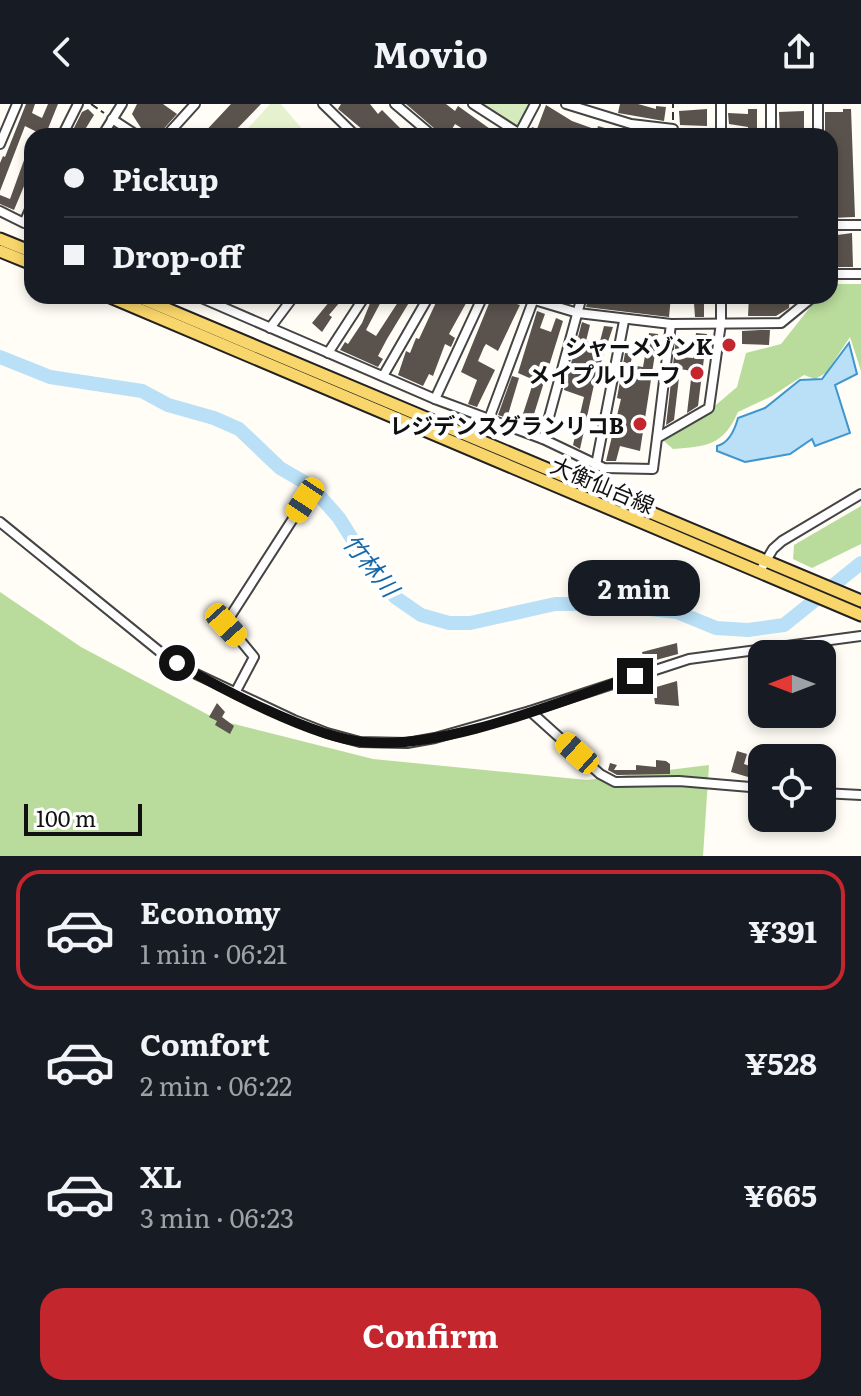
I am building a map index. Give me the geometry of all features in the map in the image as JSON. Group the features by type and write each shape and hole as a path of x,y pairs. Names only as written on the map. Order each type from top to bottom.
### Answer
{"main road":[{"path":"0,239 24,249"},
{"path":"0,251 24,261"},
{"name":"大衡仙台線","path":"127,304 762,566"},
{"name":"大衡仙台線","path":"155,304 762,566 861,615"},
{"name":"大衡仙台線","path":"809,587 841,593 861,601"}],"street":[{"path":"0,144 17,104"},
{"path":"66,128 78,104"},
{"path":"104,128 108,116 122,104"},
{"path":"173,128 195,104"},
{"path":"395,104 424,128"},
{"path":"473,104 509,128"},
{"path":"523,128 535,104"},
{"path":"566,104 652,128"},
{"path":"721,104 721,128"},
{"path":"771,104 771,128"},
{"path":"818,104 818,128"},
{"path":"327,105 349,128"},
{"path":"108,116 126,128"},
{"path":"0,211 24,223"},
{"path":"838,225 861,225"},
{"path":"838,274 861,274"},
{"path":"217,304 435,399 543,439 596,465 653,469 671,324"},
{"path":"270,328 288,304"},
{"path":"328,353 360,304"},
{"path":"383,376 424,304"},
{"path":"435,399 479,304"},
{"path":"489,419 532,304"},
{"path":"544,304 624,321 671,324 781,323 804,304"},
{"path":"543,439 580,304"},
{"path":"657,438 709,408 721,304"},
{"path":"596,465 624,321"},
{"path":"762,566 782,541 861,494"},
{"path":"235,693 254,657 226,623 305,500"},
{"path":"0,522 159,651 235,693 327,733 360,742 421,741 530,711 689,659 861,636"},
{"path":"530,711 600,774 615,782 679,781 748,787"},
{"path":"836,794 861,795"}],"path":[{"path":"91,104 108,116"},
{"path":"673,104 673,128"}],"green space":[{"path":"270,104 281,104 301,128 248,128"},
{"path":"480,104 531,104 519,126 514,126"},
{"path":"838,284 861,284 861,371 850,337 826,373 815,379 804,375 772,396 738,412 726,432 713,442 673,449 664,441 703,416 737,387 746,353 781,344 813,304 838,304"},
{"path":"861,506 861,544 812,568 793,559 794,545"},
{"path":"0,592 81,647 218,720 373,759 587,780 709,765 703,856 0,856"}],"water":[{"path":"849,343 857,374 835,385 850,433 815,446 812,439 790,454 745,462 717,451 717,446 731,435 738,418 765,408 800,380 822,379"}],"building":[{"path":"26,104 35,104 32,113 42,118 48,104 58,104 48,128 25,126 0,191 0,163"},
{"path":"137,104 163,104 177,114 164,128 141,128 132,114"},
{"path":"231,104 261,104 238,128 208,128"},
{"path":"341,104 370,104 378,114 382,110 400,128 361,128 338,109"},
{"path":"406,104 446,104 455,111 458,106 489,128 461,128 455,124 453,128 434,128"},
{"path":"620,104 638,104 656,109 656,106 666,107 664,121 618,113"},
{"path":"546,105 572,121 591,128 537,128"},
{"path":"88,109 94,115 86,128 74,128 82,112"},
{"path":"707,109 707,126 680,125 679,111"},
{"path":"748,109 757,109 757,128 729,124 728,113 748,114"},
{"path":"843,109 851,109 855,217 838,218 838,128 825,128 825,112 843,112"},
{"path":"804,111 804,128 780,128 779,112"},
{"path":"24,160 24,186 14,210 0,204 0,195 10,199"},
{"path":"852,233 853,267 838,267 838,235"},
{"path":"327,304 338,304 329,315 332,317 322,332 312,323"},
{"path":"370,304 380,304 366,330 376,336 397,304 408,304 378,356 383,359 378,367 340,350 345,342 348,344"},
{"path":"435,304 466,304 449,334 455,338 451,347 445,344 433,376 429,374 423,386 398,375 406,351 410,353 416,338 419,339"},
{"path":"489,304 520,305 498,351 486,344 478,361 495,370 477,407 468,404 477,380 461,372"},
{"path":"587,304 670,304 669,317 586,307"},
{"path":"694,304 704,304 704,317 695,317"},
{"path":"749,304 789,304 789,308 776,316 748,316"},
{"path":"537,311 545,314 540,328 551,332 556,318 563,321 530,427 520,423 534,380 518,373"},
{"path":"582,322 590,325 586,341 599,345 604,326 613,327 595,380 580,449 573,445 584,397 564,390"},
{"path":"770,330 769,345 742,344 742,331"},
{"path":"649,333 658,334 640,451 620,446 616,461 606,461 621,399 617,398 625,353 633,354 630,365 643,367"},
{"path":"696,333 707,334 698,406 687,413 692,371 680,369 674,420 666,425 676,339 682,340 680,357 693,358"},
{"path":"512,376 519,378 507,418 498,415"},
{"path":"677,643 678,654 645,663 642,652"},
{"path":"677,681 679,706 655,704 653,688"},
{"path":"217,703 225,712 222,717 234,726 230,734 215,725 217,721 209,717"},
{"path":"737,751 747,754 744,764 748,765 748,777 731,772"},
{"path":"656,760 670,764 670,774 617,775 608,770 610,763 617,765 614,770 636,770 636,765 656,767"}],"waterway":[{"name":"竹林川","path":"0,357 50,377 142,391 168,405 214,418 239,429 280,468 311,486 339,518 373,572 395,597 421,615 449,623 470,623 555,604 605,604 677,612 716,628 748,630 784,625 861,563"}],"place":[{"name":"シャーメゾンK","path":"729,345"},
{"name":"メイプルリーフ","path":"697,373"},
{"name":"レジデンスグランリコB","path":"640,424"}],"route":[{"path":"177,663 235,693 327,733 360,742 386,743 435,738 635,676"}]}
